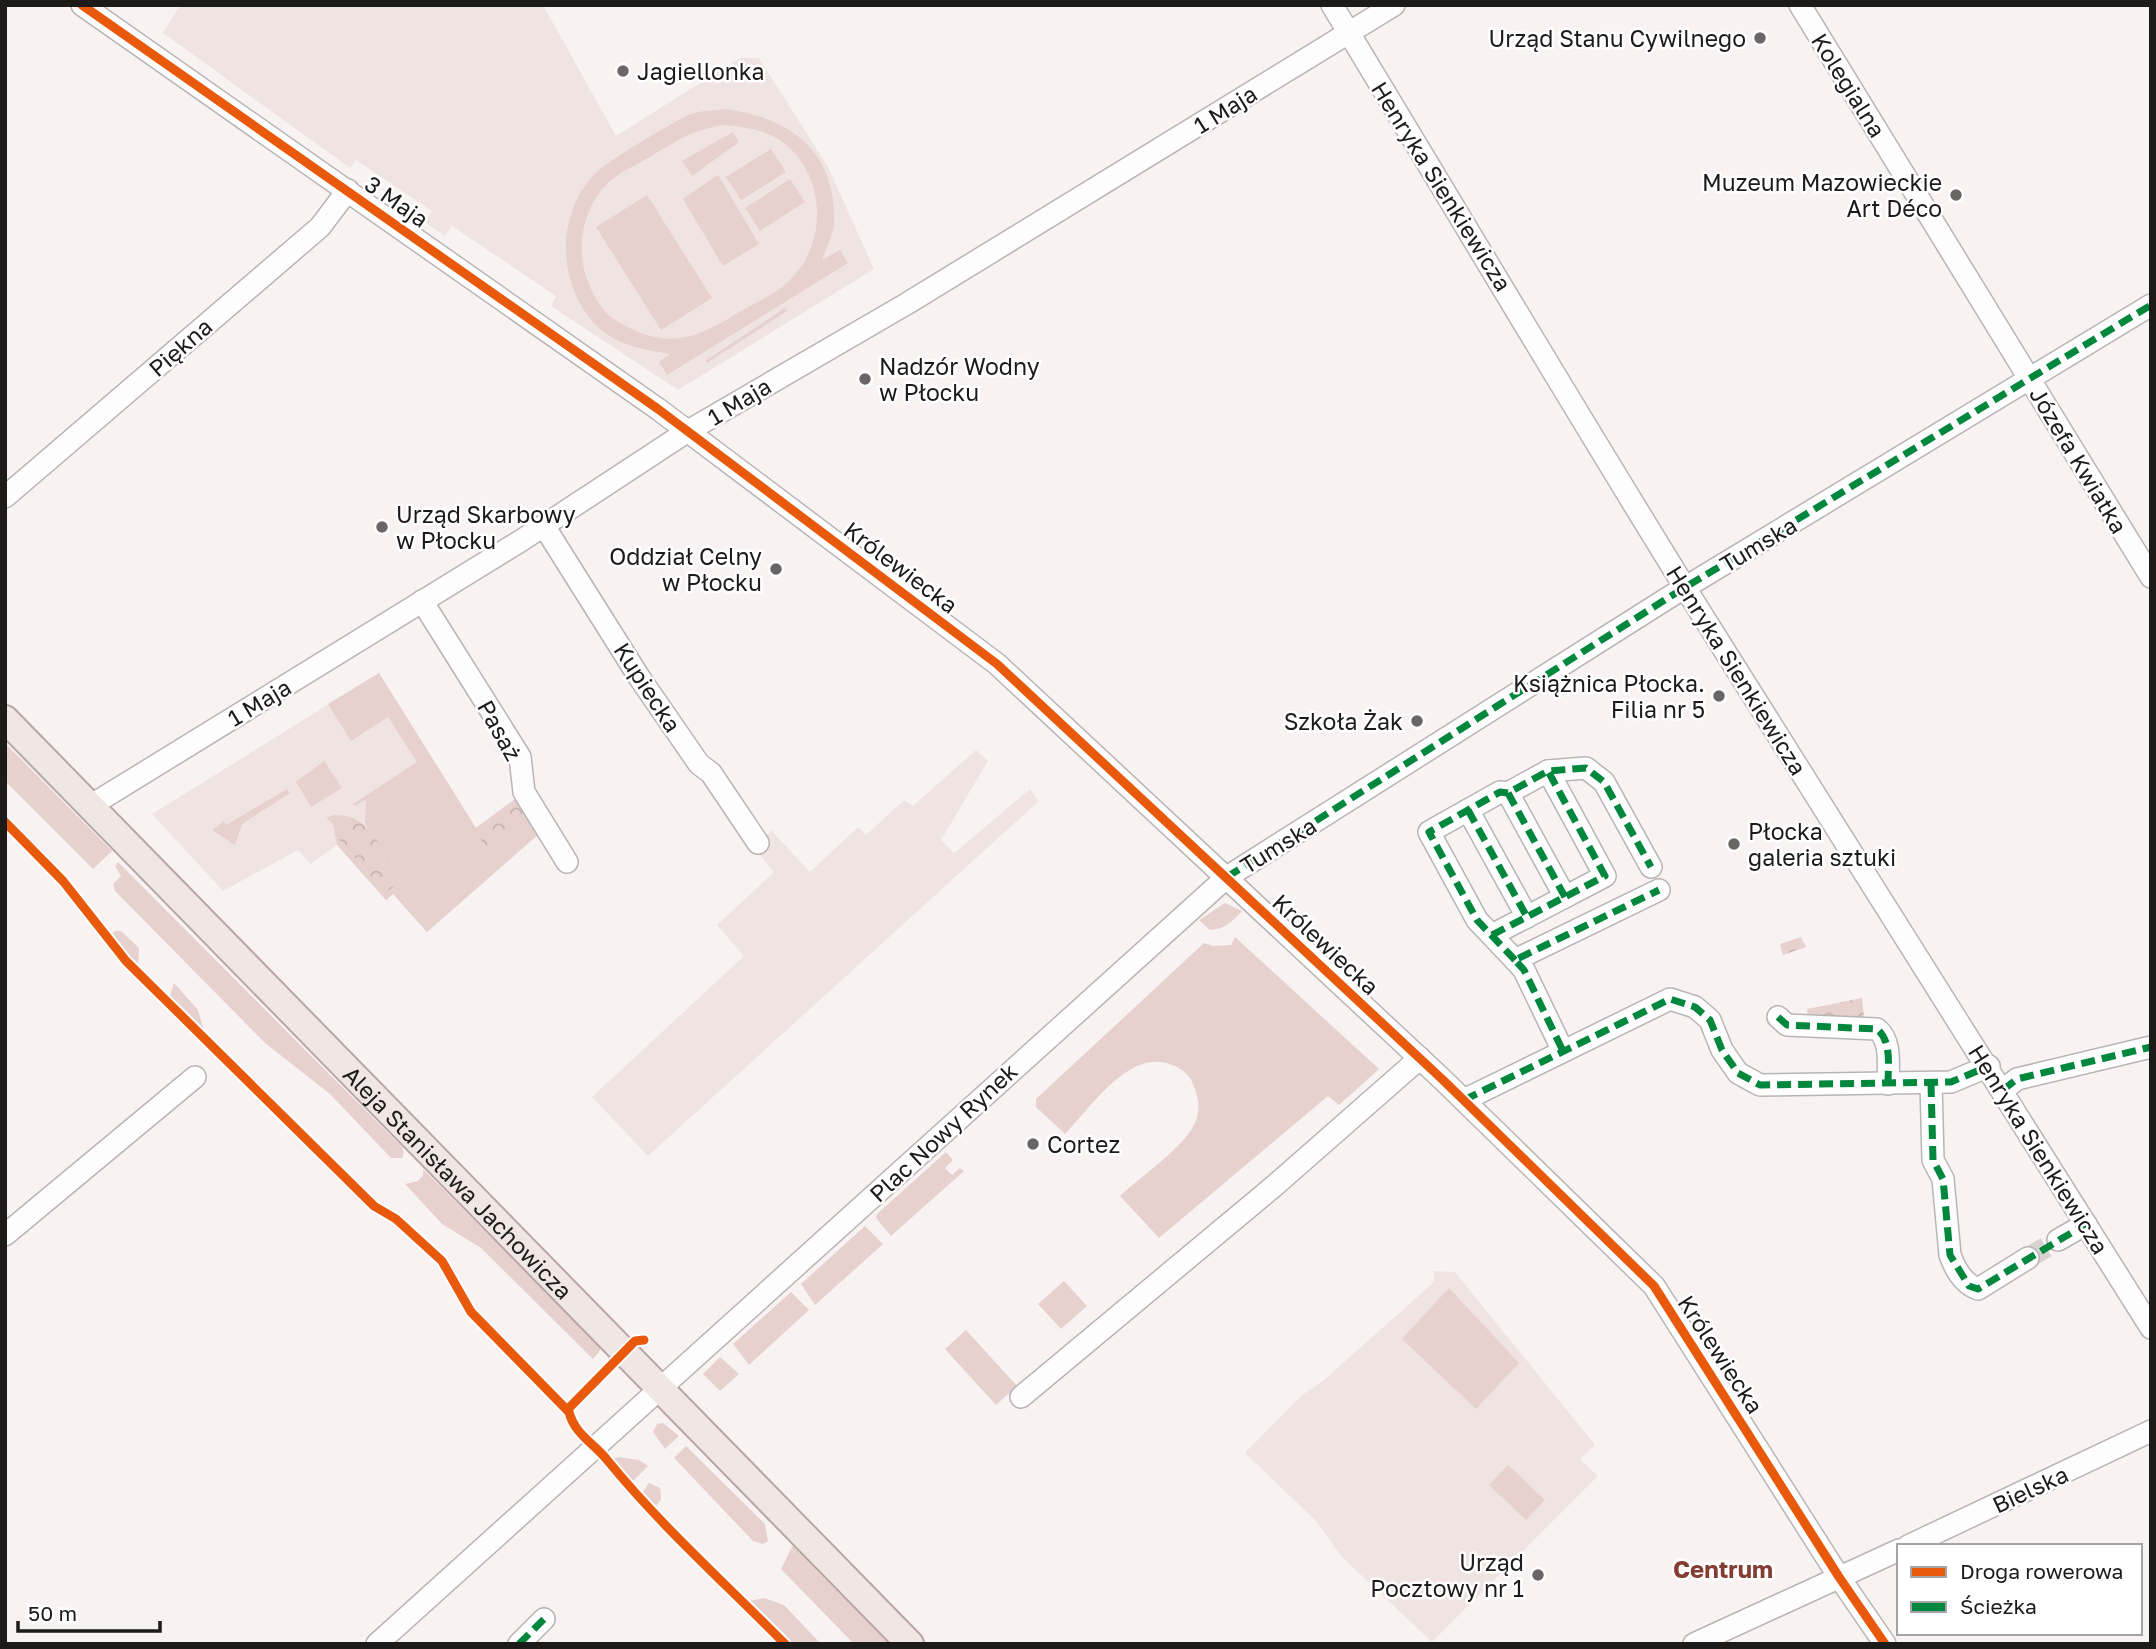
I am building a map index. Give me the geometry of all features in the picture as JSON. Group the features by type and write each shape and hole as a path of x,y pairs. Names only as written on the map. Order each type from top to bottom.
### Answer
{"main road":[{"name":"Aleja Stanisława Jachowicza","path":"5,719 499,1227 661,1388 762,1496 910,1644"}],"street":[{"name":"3 Maja","path":"82,5 688,431"},
{"name":"Henryka Sienkiewicza","path":"1332,5 1685,588 1825,813 1989,1066 2151,1328"},
{"name":"1 Maja","path":"90,806 544,526 688,431 908,303 1394,5"},
{"name":"Kolegialna","path":"1800,5 2030,379"},
{"name":"Piękna","path":"5,497 320,228 348,190"},
{"name":"Tumska","path":"1227,877 1685,588 2151,305"},
{"name":"Józefa Kwiatka","path":"2030,379 2151,577"},
{"name":"Królewiecka","path":"688,431 997,664 1420,1058 1654,1286 1839,1577 1885,1644"},
{"name":"Kupiecka","path":"544,526 639,677 699,764 711,773 758,843"},
{"name":"Pasaż","path":"422,601 520,757 524,792 567,862"},
{"path":"1562,1049 1524,970 1477,920 1429,832 1500,792 1508,793 1548,771 1586,768 1604,782 1651,867"},
{"path":"1492,935 1605,876 1548,771"},
{"path":"1508,793 1565,897"},
{"path":"1468,810 1527,917"},
{"name":"Plac Nowy Rynek","path":"377,1644 1227,877"},
{"path":"1515,960 1659,890"},
{"path":"1464,1100 1562,1049 1670,999 1695,1007 1710,1020 1722,1051 1738,1073 1760,1085 1951,1082 1989,1066"},
{"path":"1778,1017 1787,1025 1877,1029 1884,1034 1887,1043 1888,1084"},
{"path":"2003,1090 2017,1079 2151,1047"},
{"path":"1021,1397 1273,1187 1420,1058"},
{"path":"5,1236 194,1077"},
{"path":"1931,1083 1933,1160 1943,1178 1950,1255 1954,1265 1969,1286 1978,1289 2028,1258"},
{"path":"2058,1240 2086,1224"},
{"name":"Bielska","path":"1912,1544 2151,1431"},
{"path":"1694,1644 1897,1551"},
{"path":"519,1644 544,1619"}],"shaded area":[{"path":"180,5 543,5 616,136 740,58 759,58 828,167 874,269 678,390 551,306 556,296 452,226 445,236 425,222 432,211 356,160 350,168 163,33"},
{"path":"379,673 476,828 541,832 427,932 393,894 386,900 337,845 311,864 298,850 223,891 152,814"},
{"path":"976,750 988,761 941,840 954,853 1030,789 1039,801 648,1156 592,1097 744,956 717,925 774,872 756,851 771,830 810,872 858,827 866,835 904,800 913,806"},
{"path":"1434,1271 1455,1272 1595,1445 1580,1459 1598,1476 1432,1642 1342,1557 1315,1520 1245,1453 1301,1396 1325,1379 1434,1282"}],"green space":[{"path":"725,109 770,120 789,130 805,142 818,158 828,176 833,198 834,224 822,260 840,250 848,263 667,375 659,362 670,354 620,342 605,333 589,317 577,298 570,277 566,254 567,232 582,190 604,166 688,115","holes":["725,125 771,135 799,158 815,192 816,229 811,247 802,265 785,285 710,329 682,338 667,339 636,331 607,313 588,283 582,252 588,214 600,192 624,171 696,132"]},
{"path":"733,132 739,142 692,176 682,161"},
{"path":"771,149 786,172 741,200 726,177"},
{"path":"718,175 759,244 723,266 683,199"},
{"path":"790,179 805,202 760,231 745,208"},
{"path":"647,195 712,298 661,330 596,227"},
{"path":"785,308 787,311 707,363 705,361"},
{"path":"379,673 476,828 519,796 541,832 427,932 393,894 386,900 337,845 335,835 382,889 400,882 365,823 366,800 354,806 353,804 417,762 388,717 351,741 328,704"},
{"path":"5,743 112,851 93,869 5,781"},
{"path":"324,761 342,788 311,807 296,782"},
{"path":"287,789 290,793 242,824 235,845 212,830 224,821 226,825"},
{"path":"519,796 534,821 490,859 476,828"},
{"path":"334,815 347,816 367,828 382,848 400,882 388,891 382,889 335,835 333,824 326,818"},
{"path":"118,862 402,1147 402,1158 391,1158 330,1094 265,1043 115,891 113,884 121,876 115,866"},
{"path":"1225,903 1242,911 1228,924 1210,930 1199,920"},
{"path":"121,931 139,948 138,967 111,934"},
{"path":"1235,937 1379,1069 1339,1105 1328,1096 1159,1238 1120,1196 1177,1146 1194,1124 1198,1102 1188,1076 1175,1066 1159,1062 1143,1064 1128,1071 1100,1095 1065,1134 1036,1107 1036,1099 1204,943 1213,946 1231,945"},
{"path":"1801,937 1806,947 1783,955 1780,944"},
{"path":"174,983 198,1010 205,1034 169,999"},
{"path":"1862,998 1864,1017 1808,1017 1807,1009"},
{"path":"946,1152 953,1160 945,1168 952,1175 960,1168 964,1171 891,1236 876,1218 877,1214"},
{"path":"423,1169 602,1348 593,1359 481,1248 442,1224 405,1184 418,1181 423,1175"},
{"path":"865,1226 883,1244 815,1305 801,1284"},
{"path":"1064,1281 1087,1306 1061,1329 1038,1304"},
{"path":"1449,1288 1519,1363 1476,1409 1402,1339"},
{"path":"791,1292 809,1310 749,1365 733,1344"},
{"path":"966,1330 1017,1386 996,1405 945,1349"},
{"path":"720,1357 739,1374 720,1391 703,1374"},
{"path":"663,1423 679,1436 665,1449 653,1432 657,1424"},
{"path":"686,1446 765,1524 768,1541 763,1544 753,1541 674,1458"},
{"path":"619,1457 639,1460 648,1466 630,1484 612,1459"},
{"path":"1508,1465 1545,1500 1526,1520 1489,1485"},
{"path":"649,1483 660,1488 661,1500 654,1508 641,1495"},
{"path":"793,1545 894,1644 854,1644 781,1569"},
{"path":"764,1598 784,1605 821,1644 792,1644 750,1601"}],"tunnel":[{"path":"2028,1258 2058,1240"}],"marked path":[{"path":"1227,877 1671,596 2151,305"},
{"path":"1515,960 1477,920 1429,832 1500,792 1508,793 1548,771 1586,768 1604,782 1651,867"},
{"path":"1492,935 1605,876 1548,771"},
{"path":"1508,793 1565,897"},
{"path":"1468,810 1527,917"},
{"path":"1562,1049 1524,970 1515,960 1659,890"},
{"path":"1464,1100 1670,999 1695,1007 1710,1020 1722,1050 1738,1073 1760,1085 1951,1082 1989,1066"},
{"path":"1778,1017 1787,1025 1877,1029 1887,1047 1888,1084"},
{"path":"2003,1090 2017,1079 2151,1047"},
{"path":"1931,1083 1933,1160 1943,1179 1950,1255 1969,1286 1978,1289 2086,1224"},
{"path":"519,1644 544,1619"}],"cycle path":[{"path":"82,5 658,409 997,664 1443,1080 1654,1286 1839,1577 1885,1644"},
{"path":"5,822 63,881 126,961 374,1206 396,1219 442,1261 471,1312 569,1412 580,1433 650,1509 785,1644"},
{"path":"567,1410 635,1341 644,1340"}],"place":[{"name":"Urząd Stanu Cywilnego","path":"1760,38"},
{"name":"Jagiellonka","path":"623,71"},
{"name":"Muzeum Mazowieckie Art Déco","path":"1956,195"},
{"name":"Nadzór Wodny w Płocku","path":"865,379"},
{"name":"Urząd Skarbowy w Płocku","path":"382,527"},
{"name":"Oddział Celny w Płocku","path":"776,569"},
{"name":"Książnica Płocka. Filia nr 5","path":"1719,696"},
{"name":"Szkoła Żak","path":"1417,721"},
{"name":"Płocka galeria sztuki","path":"1734,844"},
{"name":"Cortez","path":"1033,1144"},
{"name":"Urząd Pocztowy nr 1","path":"1538,1575"}],"district":[{"name":"Centrum","path":"1723,1568"}]}
